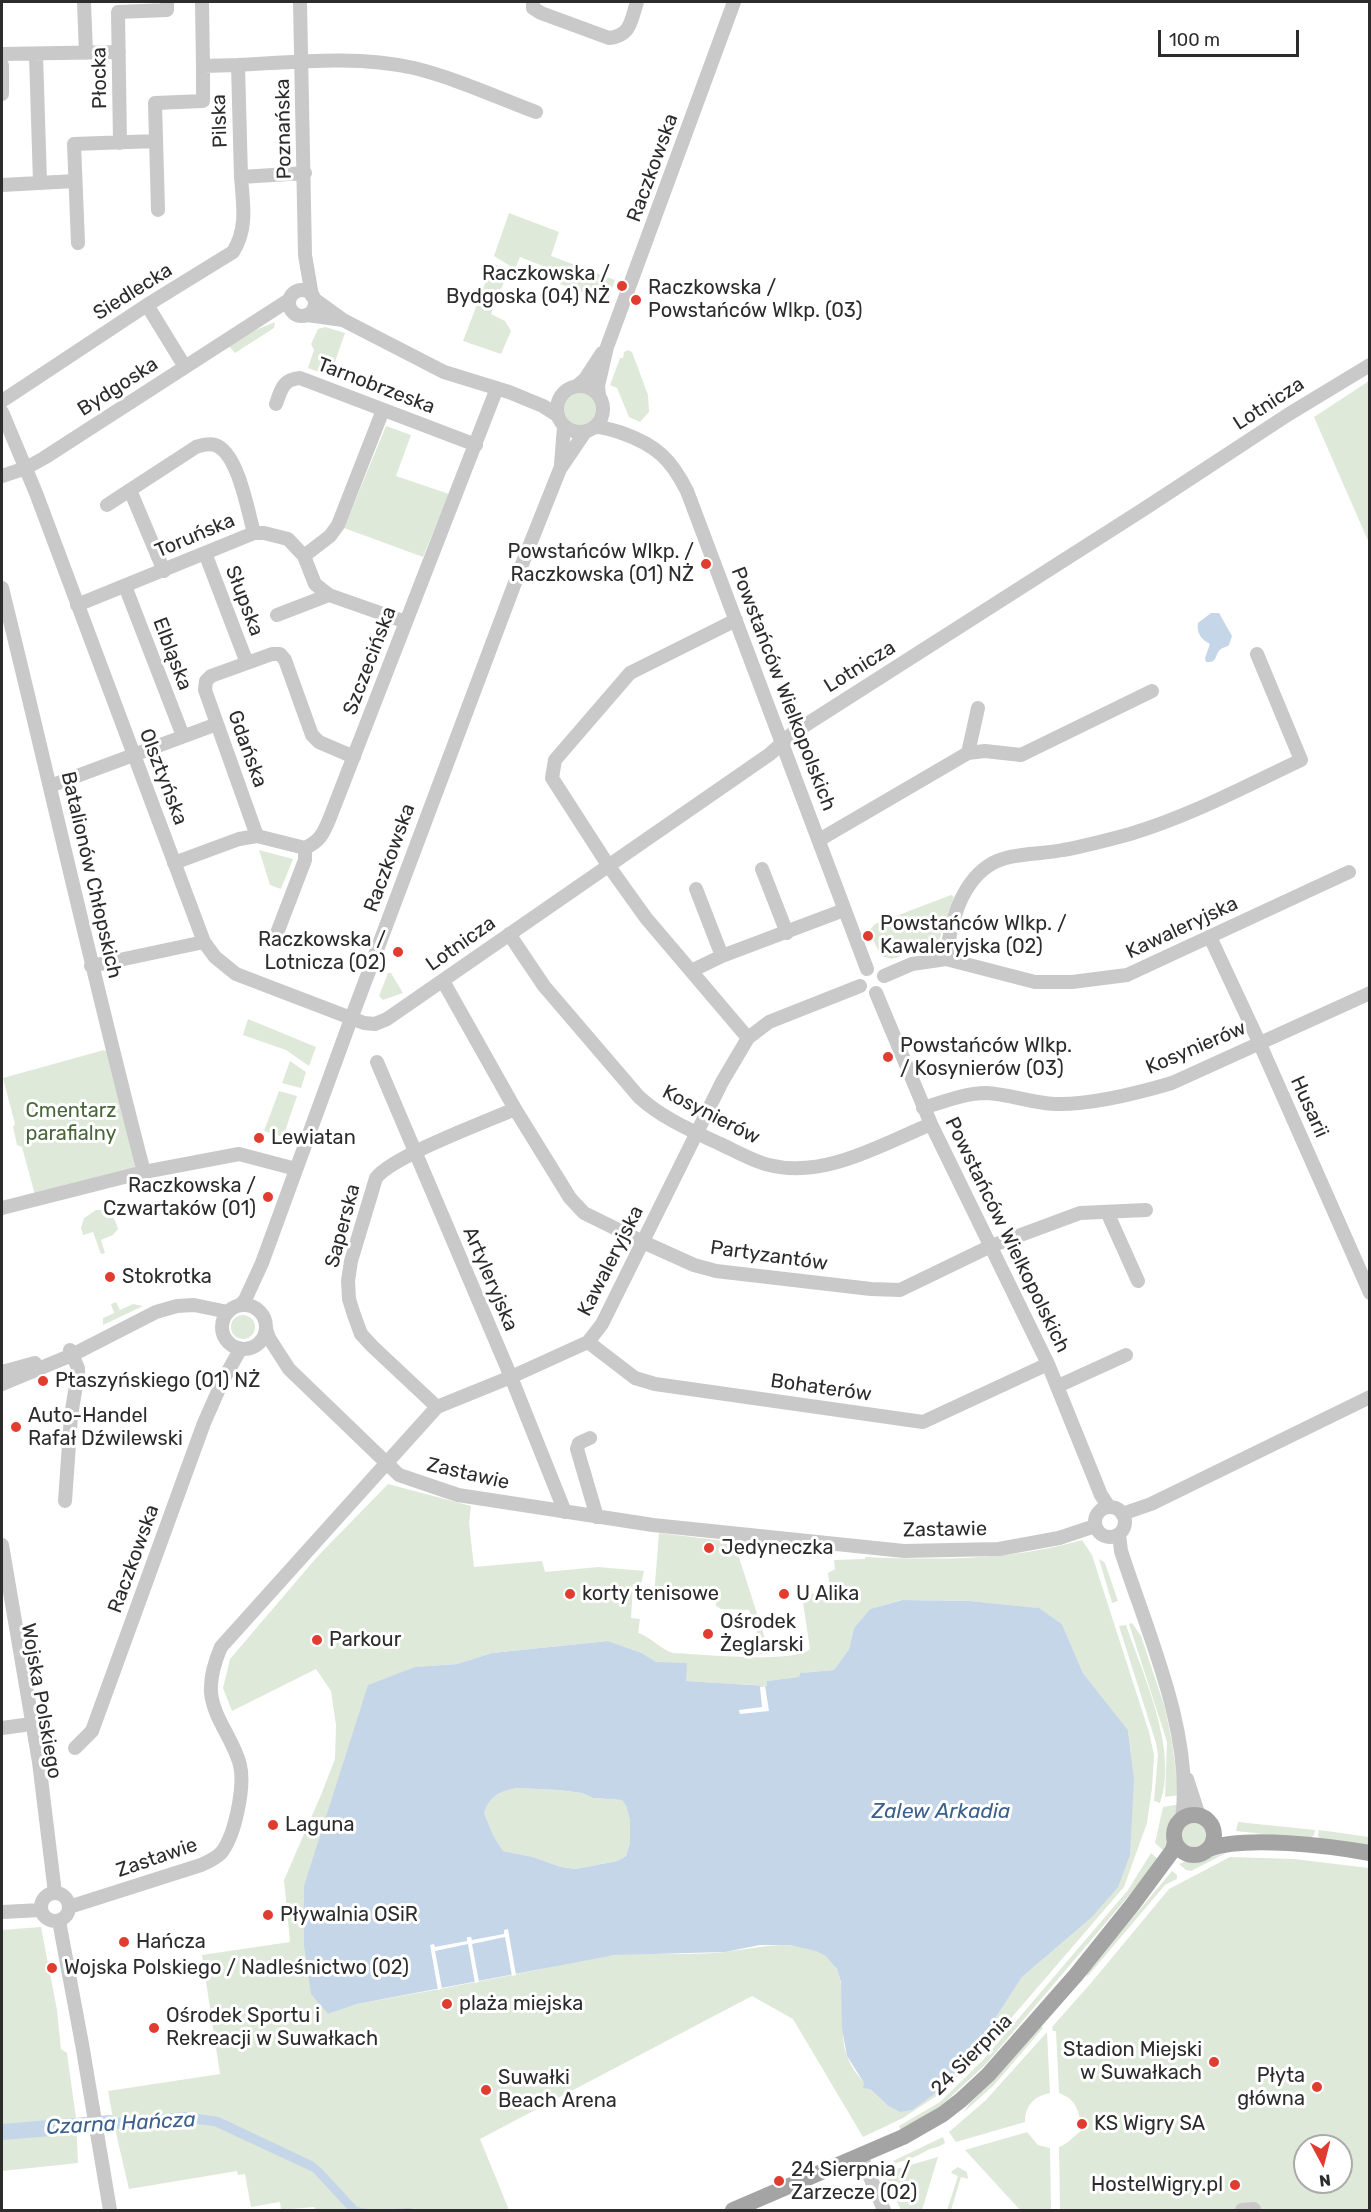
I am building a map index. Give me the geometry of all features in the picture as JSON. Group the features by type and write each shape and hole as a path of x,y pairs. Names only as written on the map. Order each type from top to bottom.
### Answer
{"main road":[{"path":"1209,1849 1214,1838 1208,1821 1191,1815 1182,1819 1174,1833 1175,1842 1180,1850 1192,1856 1230,1844 1291,1844"},
{"path":"1212,1827 1230,1834 1370,1853"},
{"name":"24 Sierpnia","path":"733,2211 861,2156 926,2125 974,2089 1076,1975 1133,1904 1173,1850 1175,1842"},
{"name":"24 Sierpnia","path":"1133,1904 1181,1859 1192,1856"}],"street":[{"path":"84,2 86,53"},
{"name":"Płocka","path":"120,142 118,12 167,10 167,2"},
{"path":"202,2 203,66"},
{"name":"Poznańska","path":"300,2 305,255 313,297"},
{"path":"533,2 533,8 541,14 609,38 620,37 627,30 637,2"},
{"name":"Raczkowska","path":"598,395 599,377 607,347 734,2"},
{"path":"2,54 119,52"},
{"path":"36,55 40,182"},
{"name":"Pilska","path":"156,141 155,103 203,100 203,66 302,62 375,63 412,68 435,74 536,112"},
{"path":"2,65 2,94"},
{"name":"Pilska","path":"238,65 242,192"},
{"path":"78,243 74,144 156,141 158,210"},
{"path":"241,177 304,173"},
{"path":"2,185 75,181"},
{"name":"Siedlecka","path":"2,401 147,305 233,252 241,240 244,227 242,192"},
{"name":"Poznańska","path":"293,296 305,255"},
{"path":"303,290 313,297 313,310 303,315 292,311 293,296 303,290"},
{"name":"Bydgoska","path":"2,476 26,468 44,458 293,296"},
{"name":"Bydgoska","path":"313,297 343,320 444,372 503,390 543,406 561,421"},
{"path":"147,305 185,367"},
{"name":"Bydgoska","path":"253,324 303,315 343,320"},
{"name":"Raczkowska","path":"578,386 607,347"},
{"name":"Lotnicza","path":"351,1019 364,1023 380,1022 443,981 770,754 782,742 1370,364"},
{"name":"Tarnobrzeska","path":"276,404 285,383 300,378 476,445"},
{"path":"587,387 598,395 603,402 602,417 590,429 574,432 561,421 557,405 560,397 570,388 587,387"},
{"name":"Bydgoska","path":"503,390 560,397"},
{"name":"Szczecińska","path":"305,848 322,838 476,445 503,390"},
{"path":"304,556 330,536 338,525 383,410"},
{"name":"Powstańców Wielkopolskich","path":"603,410 664,456 681,479 698,517 867,969"},
{"name":"Olsztyńska","path":"2,412 26,468 204,942 215,957 236,974 351,1019"},
{"name":"Raczkowska","path":"560,469 561,421"},
{"name":"Powstańców Wielkopolskich","path":"590,429 604,427 638,438"},
{"name":"Raczkowska","path":"234,1309 244,1300 262,1263 351,1019 560,469 590,429"},
{"path":"107,505 196,447 206,444 216,445 228,456 235,469 254,533"},
{"path":"130,490 164,571"},
{"name":"Toruńska","path":"77,605 254,533 288,539 304,556 315,584 329,595"},
{"name":"Słupska","path":"205,553 247,663"},
{"name":"Elbląska","path":"125,586 183,736"},
{"name":"Batalionów Chłopskich","path":"2,588 91,966 144,1172"},
{"path":"277,615 329,595 406,622"},
{"path":"736,620 630,674 555,760 552,778 608,865 646,918 748,1038"},
{"path":"247,663 273,654 280,654 285,660 312,735 319,742 354,757"},
{"path":"946,959 948,943 965,890 976,876 990,865 1010,858 1063,850 1161,825 1198,811 1301,760 1257,654"},
{"name":"Gdańska","path":"247,663 211,676 206,681 205,690 257,836"},
{"path":"819,840 968,753 985,751 1021,755 1152,691"},
{"path":"968,753 978,708"},
{"path":"50,786 217,724"},
{"path":"174,863 239,839 257,836 305,848 305,860 274,941"},
{"path":"762,869 787,933"},
{"name":"Kawaleryjska","path":"884,976 912,964 946,959 1035,982 1072,982 1127,975 1350,872"},
{"path":"696,889 722,956"},
{"path":"691,971 722,956 844,910"},
{"name":"Kosynierów","path":"510,934 544,986 639,1097 655,1111 696,1133 766,1164 807,1169 831,1165 931,1124"},
{"name":"Husarii","path":"1210,937 1370,1293"},
{"path":"91,966 204,942"},
{"path":"867,969 878,970 884,976 884,987 876,993 867,993 860,986 861,974 867,969"},
{"name":"Partyzantów","path":"443,981 515,1109 570,1198 584,1213 694,1265 716,1270 886,1291 900,1290 991,1246 1080,1213 1146,1210"},
{"name":"Kawaleryjska","path":"387,1463 437,1407 588,1342 602,1324 722,1082 748,1038 769,1022 860,986"},
{"name":"Powstańców Wielkopolskich","path":"876,993 923,1108 1058,1386 1101,1495 1104,1509"},
{"name":"Kosynierów","path":"923,1108 966,1095 987,1094 1057,1104 1116,1097 1172,1083 1370,993"},
{"name":"Artyleryjska","path":"377,1062 511,1377 565,1512"},
{"name":"Saperska","path":"437,1407 361,1334 349,1299 348,1281 351,1262 375,1178 381,1171 414,1153 515,1109"},
{"path":"2,1208 144,1172 239,1154 296,1169"},
{"path":"1107,1212 1138,1281"},
{"name":"Raczkowska","path":"258,1311 262,1263"},
{"path":"2,1384 156,1312 177,1306 194,1305 234,1309 253,1307 263,1316 269,1338 290,1369 387,1463"},
{"path":"221,1326 234,1309"},
{"path":"165,1310 195,1313 210,1318 221,1326 224,1338 290,1369"},
{"path":"240,1347 261,1341 266,1329"},
{"name":"Bohaterów","path":"588,1342 635,1378 655,1384 923,1422 1048,1364"},
{"name":"Raczkowska","path":"75,1748 92,1731 95,1724 204,1424 240,1347"},
{"path":"2,1372 71,1353"},
{"path":"65,1501 71,1416 78,1373 71,1353"},
{"path":"1058,1386 1126,1355"},
{"name":"Zastawie","path":"69,1907 201,1864 219,1855 230,1835 240,1796 241,1781 240,1765 211,1694 215,1660 221,1647 237,1628 387,1463 399,1475 458,1495 597,1517 903,1551 999,1549 1111,1527 1151,1504 1370,1397"},
{"path":"590,1438 579,1443 577,1449 597,1517"},
{"path":"1111,1527 1116,1509 1104,1509 1096,1517 1111,1527 1177,1726 1182,1763 1182,1819"},
{"name":"Wojska Polskiego","path":"2,1545 39,1762 44,1817"},
{"name":"Wojska Polskiego","path":"2,1592 24,1725 44,1817"},
{"path":"2,1728 24,1725"},
{"path":"1182,1763 1199,1816"},
{"path":"44,1817 55,1893"},
{"path":"55,1893 66,1899 69,1907 66,1916 58,1921 48,1920 41,1910 43,1899 55,1893"},
{"path":"2,1912 41,1910"},
{"path":"58,1921 110,2211"},
{"path":"861,2156 884,2211"}],"green space":[{"path":"509,213 559,232 551,256 615,280 608,301 560,284 563,274 520,257 515,269 494,256"},
{"path":"493,263 508,272 491,314 505,321 511,331 501,354 463,341"},
{"path":"275,322 274,328 235,353 229,346 251,332"},
{"path":"325,327 345,333 330,376 308,368 314,350 311,344 318,329"},
{"path":"628,350 632,352 648,395 649,412 640,422 629,417 617,388 610,385 620,358 623,358 624,352"},
{"path":"1369,381 1369,543 1314,417"},
{"path":"580,385 596,392 603,408 596,424 580,431 564,424 557,408 564,392"},
{"path":"386,426 411,435 396,476 449,494 423,557 344,528"},
{"path":"259,850 293,859 281,889 270,885"},
{"path":"951,895 954,897 939,940 931,946 892,959 881,956 869,931 875,924"},
{"path":"388,973 391,973 403,993 383,1000 379,996"},
{"path":"248,1019 316,1047 309,1066 286,1050 243,1035"},
{"name":"Cmentarz parafialny","path":"104,1050 109,1053 137,1164 133,1169 35,1195 22,1147 17,1145 13,1127 15,1124 3,1078"},
{"path":"290,1061 306,1072 301,1088 282,1083"},
{"path":"279,1091 297,1096 283,1137 264,1131"},
{"path":"96,1210 111,1215 118,1229 113,1235 101,1240 105,1253 101,1254 93,1232 83,1235 81,1228 84,1218"},
{"path":"116,1302 120,1310 133,1304 143,1306 103,1325 103,1318 114,1313 111,1304"},
{"path":"243,1315 252,1318 255,1327 252,1336 243,1339 234,1336 231,1327 234,1318"},
{"path":"388,1484 471,1506 469,1523 474,1567 542,1561 545,1572 598,1567 644,1571 641,1584 633,1584 631,1618 640,1619 638,1633 673,1653 766,1657 800,1654 810,1649 802,1596 830,1590 828,1573 835,1569 834,1560 865,1559 865,1557 974,1558 1028,1552 1082,1540 1092,1555 1149,1732 1154,1755 1147,1823 1124,1887 988,2045 941,2093 903,2118 863,2137 793,2019 752,1996 480,2139 509,2210 315,2210 314,2207 281,2210 280,2202 251,2207 245,2174 238,2175 237,2171 129,2189 108,2091 220,2074 202,1955 290,1942 284,1880 335,1759 336,1725 331,1691 316,1669 232,1711 223,1688 230,1659 317,1557","holes":["901,1600 970,1601 1038,1608 1062,1624 1083,1673 1128,1730 1131,1755 1091,1918 1022,1977 969,2059 887,2105 859,2077 847,2056 843,2031 842,1990 835,1965 817,1950 791,1945 711,1953 604,1956 357,2004 328,2014 415,1667 457,1664 492,1653 608,1641 642,1653 685,1681 768,1686 768,1681 799,1677 800,1673 834,1670 849,1649 854,1628 870,1609"]},
{"path":"659,1533 734,1542 770,1654 755,1652 757,1631 749,1610 721,1609 716,1606 715,1590 710,1590 706,1600 654,1596"},
{"path":"1099,1559 1105,1563 1118,1601 1112,1603"},
{"path":"1132,1623 1141,1636 1165,1708 1179,1795 1165,1797 1167,1742 1129,1624"},
{"path":"1126,1625 1149,1690 1162,1737 1165,1782 1160,1803 1154,1801 1158,1755 1156,1743 1119,1626"},
{"path":"517,1788 559,1790 582,1793 593,1798 622,1800 630,1820 630,1843 626,1856 617,1861 576,1869 503,1851 484,1813 489,1802 496,1795"},
{"path":"1180,1804 1170,1831 1166,1853 1155,1843 1163,1807"},
{"path":"1238,1822 1315,1830 1314,1835 1309,1839 1236,1831"},
{"path":"1189,1823 1199,1823 1206,1830 1206,1840 1199,1847 1189,1847 1182,1840 1182,1830"},
{"path":"1319,1830 1369,1837 1369,1847 1322,1841 1318,1836"},
{"path":"1151,1853 1159,1860 986,2064 942,2105 901,2130 899,2126 940,2102 983,2060 1128,1890"},
{"path":"1226,1853 1191,1871 1179,1864 1186,1861"},
{"name":"Stadion Miejski w Suwałkach","path":"1230,1857 1294,1859 1369,1868 1369,2210 1060,2210 1059,2147 1082,2131 1074,2103 1059,2093 1056,2031 1053,2031 1052,2027 1169,1889"},
{"path":"1172,1871 1177,1875 1177,1879 1165,1885 1087,1977 1087,1972"},
{"path":"41,1927 57,2010 61,2049 67,2053 76,2118 78,2163 2,2171 2,1930"},
{"path":"1041,2026 1043,2028 994,2085 963,2113 970,2103 992,2082"},
{"path":"1047,2032 1050,2093 1035,2099 1027,2111 1025,2122 956,2142 949,2132 986,2100"},
{"path":"1027,2132 1038,2145 1050,2148 1051,2210 1020,2210 965,2150"},
{"path":"943,2137 945,2143 940,2146 904,2161 896,2163 893,2161"},
{"path":"938,2157 922,2210 901,2210 884,2174"},
{"path":"958,2167 967,2172 968,2179 961,2177 951,2210 947,2210 958,2176 951,2173"}],"water":[{"path":"1211,613 1219,613 1232,636 1229,645 1219,651 1215,660 1206,662 1205,658 1210,644 1200,636 1198,623"},
{"name":"Zalew Arkadia","path":"902,1600 970,1601 1039,1608 1062,1624 1083,1673 1128,1730 1134,1780 1130,1855 1118,1887 1091,1918 1022,1977 969,2059 933,2095 912,2110 900,2112 887,2105 870,2089 863,2088 864,2083 847,2056 842,2029 841,1982 837,1969 826,1956 816,1951 790,1945 760,1945 725,1952 615,1955 357,2004 328,2014 311,1994 304,1945 304,1886 368,1685 415,1667 457,1664 492,1653 608,1641 642,1653 656,1662 687,1663 686,1681 767,1686 767,1681 799,1677 800,1673 834,1670 849,1649 854,1628 870,1609","holes":["517,1788 582,1793 593,1798 622,1800 630,1820 630,1843 626,1856 617,1861 576,1869 503,1851 484,1813 489,1802 500,1793"]},
{"path":"185,2112 219,2117 312,2161 357,2207 373,2210 348,2210 313,2172 214,2126 196,2124 96,2130 94,2120"},
{"path":"409,2208 417,2210 373,2210"}],"pier":[{"path":"765,1686 769,1711 740,1714 739,1710 762,1707 760,1687"},
{"path":"508,1929 516,1975 512,1976 505,1937 472,1944 479,1982 475,1983 468,1944 435,1951 442,1989 438,1990 430,1945 434,1944 435,1947 467,1941 467,1937 471,1937 472,1940 504,1934 504,1930"}],"waterway":[{"name":"Czarna Hańcza","path":"2,2132 110,2123"}],"place":[{"name":"Raczkowska / Bydgoska (04) NŻ","path":"622,286"},
{"name":"Raczkowska / Powstańców Wlkp. (03)","path":"636,300"},
{"name":"Powstańców Wlkp. / Raczkowska (01) NŻ","path":"706,564"},
{"name":"Powstańców Wlkp. / Kawaleryjska (02)","path":"868,936"},
{"name":"Raczkowska / Lotnicza (02)","path":"398,952"},
{"name":"Powstańców Wlkp. / Kosynierów (03)","path":"888,1057"},
{"name":"Lewiatan","path":"259,1138"},
{"name":"Raczkowska / Czwartaków (01)","path":"268,1197"},
{"name":"Stokrotka","path":"110,1277"},
{"name":"Ptaszyńskiego (01) NŻ","path":"43,1381"},
{"name":"Auto-Handel Rafał Dźwilewski","path":"16,1427"},
{"name":"Jedyneczka","path":"709,1548"},
{"name":"korty tenisowe","path":"570,1594"},
{"name":"U Alika","path":"784,1594"},
{"name":"Ośrodek Żeglarski","path":"708,1634"},
{"name":"Parkour","path":"317,1640"},
{"name":"Laguna","path":"273,1825"},
{"name":"Pływalnia OSiR","path":"268,1915"},
{"name":"Hańcza","path":"124,1942"},
{"name":"Wojska Polskiego / Nadleśnictwo (02)","path":"52,1968"},
{"name":"plaża miejska","path":"447,2004"},
{"name":"Ośrodek Sportu i Rekreacji w Suwałkach","path":"154,2028"},
{"name":"Stadion Miejski w Suwałkach","path":"1214,2062"},
{"name":"Płyta główna","path":"1317,2087"},
{"name":"Suwałki Beach Arena","path":"486,2090"},
{"name":"KS Wigry SA","path":"1082,2124"},
{"name":"24 Sierpnia / Zarzecze (02)","path":"779,2181"},
{"name":"HostelWigry.pl","path":"1235,2185"}]}
